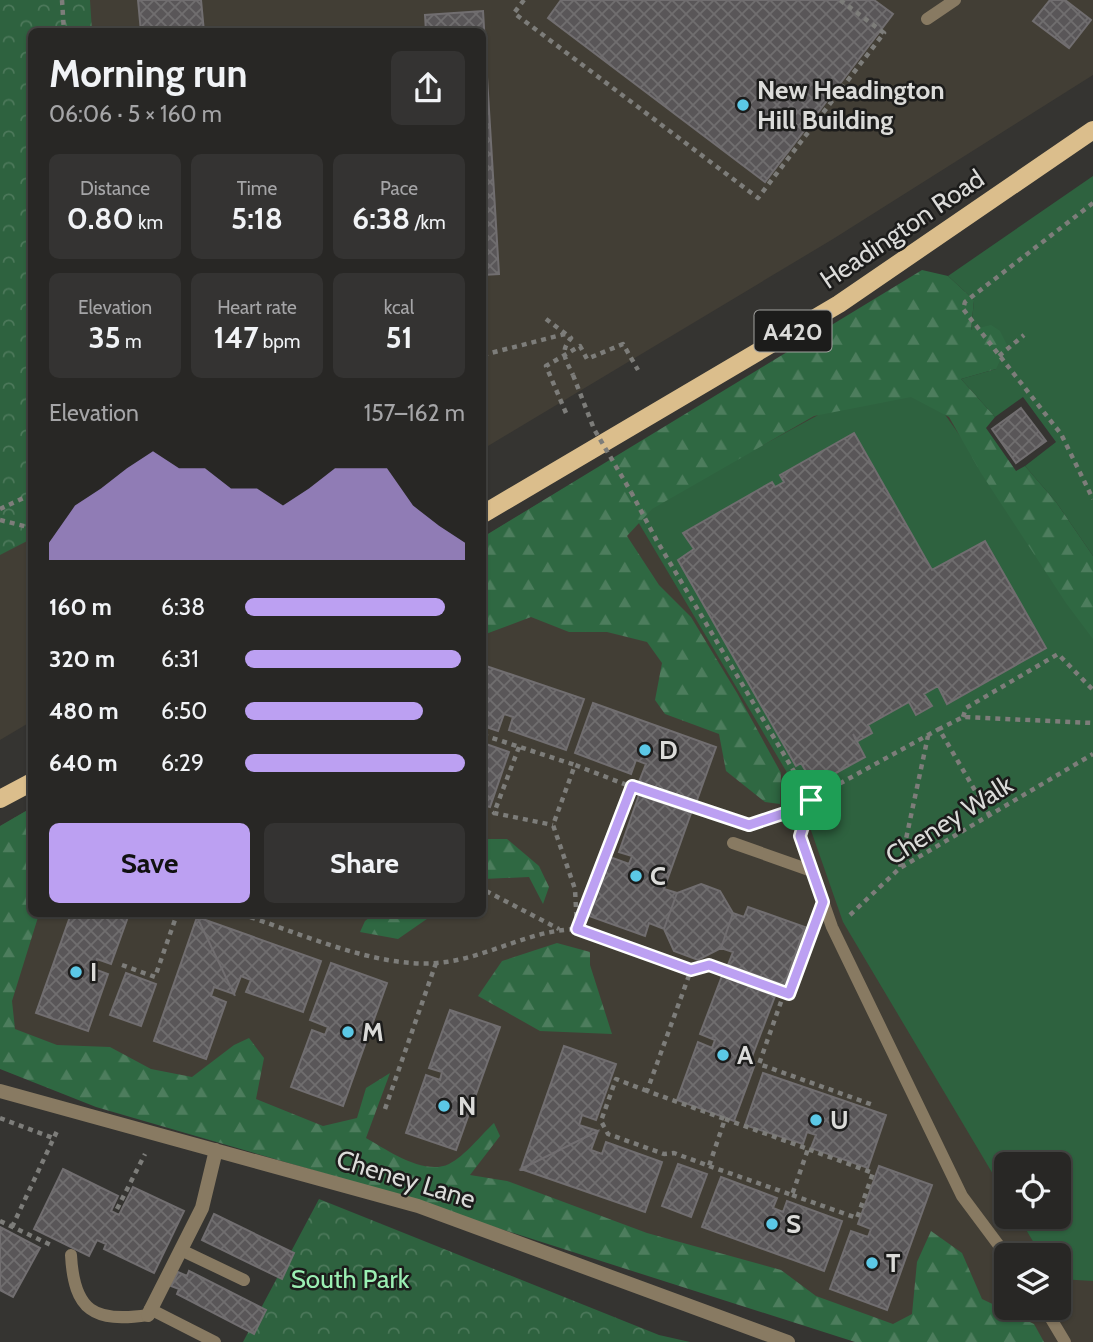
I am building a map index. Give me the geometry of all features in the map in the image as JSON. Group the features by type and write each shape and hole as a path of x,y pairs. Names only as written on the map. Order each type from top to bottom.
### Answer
{"main road":[{"name":"Headington Road","path":"486,512 839,303 1093,130"},
{"path":"0,799 28,784"}],"street":[{"name":"Cheney Lane","path":"0,1091 418,1206 615,1276 788,1342"},
{"path":"149,1312 202,1208 216,1150"}],"lane":[{"path":"927,19 955,0"},
{"path":"800,836 832,927 962,1196 997,1243"},
{"path":"733,843 813,872"},
{"path":"181,1250 244,1280"},
{"path":"71,1255 73,1282 80,1303 96,1313 121,1319 149,1312 215,1342"},
{"path":"1053,1320 1065,1342"}],"path":[{"path":"62,0 64,28"},
{"path":"524,0 514,13 758,198 884,33 840,0"},
{"path":"1093,203 965,302 963,309 1061,434 1093,499"},
{"path":"546,319 571,338 564,346 563,354 594,429 657,541 811,800 800,836"},
{"path":"486,354 565,334"},
{"path":"999,356 1024,335"},
{"path":"566,413 546,366 563,354 580,346 587,359 623,344 638,370"},
{"path":"0,509 28,496"},
{"path":"0,520 28,527"},
{"path":"963,717 966,708 1058,654 1093,690"},
{"path":"486,736 749,825 788,812 963,717 1093,723"},
{"path":"939,729 990,816"},
{"path":"900,868 928,735"},
{"path":"495,813 519,747"},
{"name":"Cheney Walk","path":"832,927 843,922 900,868 1093,754"},
{"path":"575,765 553,825 575,889 577,929"},
{"path":"577,929 632,786"},
{"path":"486,813 553,825"},
{"path":"486,891 560,929"},
{"path":"823,902 789,994 782,999 760,1064 873,1105"},
{"path":"122,965 155,977 176,917"},
{"path":"251,917 372,957 436,963 467,957 550,930 577,929 691,970 709,965 789,994"},
{"path":"385,1108 436,963"},
{"path":"648,1091 691,970"},
{"path":"616,1079 648,1091 873,1172 857,1218 674,1153 664,1154 608,1134 601,1121 616,1079"},
{"path":"12,1227 67,1110"},
{"path":"0,1118 53,1138"},
{"path":"709,1166 724,1119"},
{"path":"117,1209 155,1133"},
{"path":"792,1195 808,1149"},
{"path":"0,1221 46,1242"}],"shaded area":[{"path":"0,0 1093,0 1093,75 833,239 486,447 486,28 28,28 28,723 0,740"},
{"path":"882,297 1093,579 1093,1342 906,1342 0,1065 0,826 28,810 28,917 486,917 486,535"}],"green space":[{"path":"0,0 90,0 92,28 28,28 28,541 0,555"},
{"path":"1093,176 1093,556 1056,502 1025,466 1056,442 1023,397 995,417 961,379 996,369 971,331 974,300 948,276"},
{"path":"922,270 948,276 974,300 971,330 991,325 1000,331 1007,345 996,369 961,379 995,417 986,428 1016,471 1025,466 1056,502 1093,556 1093,639 1066,603 981,473 949,417 911,397 814,416 652,509 627,536 659,585 691,617 781,773 780,804 765,802 726,771 719,734 665,714 655,700 662,663 647,642 607,632 569,632 531,617 486,634 486,535"},
{"path":"910,365 1093,624 1093,1281 1071,1280 1071,1243 1034,1243 1026,1229 1071,1229 1071,1152 994,1152 994,1176 843,922 807,819 811,813 634,515"},
{"path":"28,810 28,917 38,917 12,1001 15,1029 57,1045 110,1047 151,1069 192,1077 234,1045 249,1038 264,1058 256,1099 323,1126 357,1118 366,1088 390,1073 366,1138 395,1155 428,1167 449,1164 467,1151 494,1123 500,1136 470,1175 507,1181 647,1233 781,1270 816,1296 893,1324 912,1314 917,1262 931,1231 962,1253 982,1299 994,1305 994,1320 1026,1320 1034,1324 1044,1342 855,1342 347,1180 96,1107 0,1069 0,826"},
{"path":"486,839 507,839 539,866 549,887 543,904 529,877 486,879"},
{"path":"370,917 430,917 398,939 360,932"},
{"path":"557,943 590,952 590,965 612,1034 540,1031 478,996 502,961"},
{"name":"South Park","path":"319,1199 659,1335 690,1342 243,1342"}],"building":[{"path":"138,0 201,0 204,28 141,28"},
{"name":"New Headington Hill Building","path":"561,0 874,0 893,14 765,182 548,18"},
{"path":"1050,0 1065,0 1091,20 1069,48 1033,21"},
{"path":"483,11 484,28 426,28 425,15"},
{"path":"486,60 499,274 486,275"},
{"path":"1021,408 1046,441 1016,463 992,429"},
{"path":"854,433 932,570 985,541 1046,648 947,704 938,686 924,694 932,706 916,715 909,702 868,725 872,733 858,741 853,734 865,757 834,774 837,779 817,790 801,763 796,766 678,560 694,549 683,533 772,482 775,487 784,482 780,475"},
{"path":"486,666 584,699 566,750 509,730 513,717 504,714 498,731 486,727"},
{"name":"D","path":"593,703 716,747 696,803 639,782 646,764 636,760 631,774 575,753"},
{"path":"486,744 509,752 490,807 486,806"},
{"name":"C","path":"639,795 691,813 664,889 677,893 664,929 649,923 645,936 589,916 610,857 629,864 632,856 619,852"},
{"path":"701,884 720,891 733,913 721,948 698,960 674,951 664,929 677,893"},
{"path":"748,907 805,927 784,985 728,965 733,952 721,948 733,913 744,917"},
{"name":"I","path":"70,917 128,917 111,964 97,959 94,969 108,974 88,1031 36,1013"},
{"path":"197,917 234,994 214,987 211,996 226,1002 206,1059 154,1041"},
{"path":"197,917 321,961 303,1012 246,992 251,980 241,976 234,994"},
{"name":"M","path":"331,963 387,983 343,1106 291,1087 312,1030 325,1035 328,1027 310,1020"},
{"path":"126,973 156,984 141,1026 110,1015"},
{"name":"A","path":"722,976 775,996 750,1062 755,1064 734,1121 677,1100 698,1042 712,1048 715,1040 700,1034"},
{"name":"N","path":"450,1010 500,1027 456,1150 406,1133 426,1075 440,1080 442,1072 429,1068"},
{"path":"564,1046 616,1064 596,1120 582,1115 579,1125 598,1131 521,1169"},
{"name":"U","path":"763,1073 886,1115 868,1168 811,1148 816,1135 807,1132 803,1144 745,1125"},
{"path":"598,1131 591,1150 602,1154 606,1142 662,1162 645,1212 521,1169"},
{"path":"678,1164 707,1174 691,1217 662,1206"},
{"name":"T","path":"879,1166 932,1185 887,1310 830,1289 851,1231 868,1237 871,1229 858,1224"},
{"path":"63,1169 118,1196 111,1211 119,1215 133,1187 184,1211 154,1273 104,1249 106,1244 97,1240 89,1256 34,1229"},
{"name":"S","path":"721,1177 777,1198 773,1208 783,1212 787,1201 842,1221 824,1271 702,1227"},
{"path":"214,1214 294,1253 282,1279 202,1240"},
{"path":"0,1227 40,1248 13,1297 0,1290"},
{"path":"189,1271 266,1310 254,1334 177,1294 179,1289 171,1286 178,1272 187,1276"}],"place":[{"name":"New Headington Hill Building","path":"743,105"},
{"name":"D","path":"645,750"},
{"name":"C","path":"636,876"},
{"name":"I","path":"76,972"},
{"name":"M","path":"348,1032"},
{"name":"A","path":"723,1055"},
{"name":"N","path":"444,1106"},
{"name":"U","path":"816,1120"},
{"name":"S","path":"772,1224"},
{"name":"T","path":"872,1263"}],"route":[{"path":"632,786 749,825 788,812 811,800 800,836 823,902 789,994 709,965 691,970 577,929 632,786"}]}
